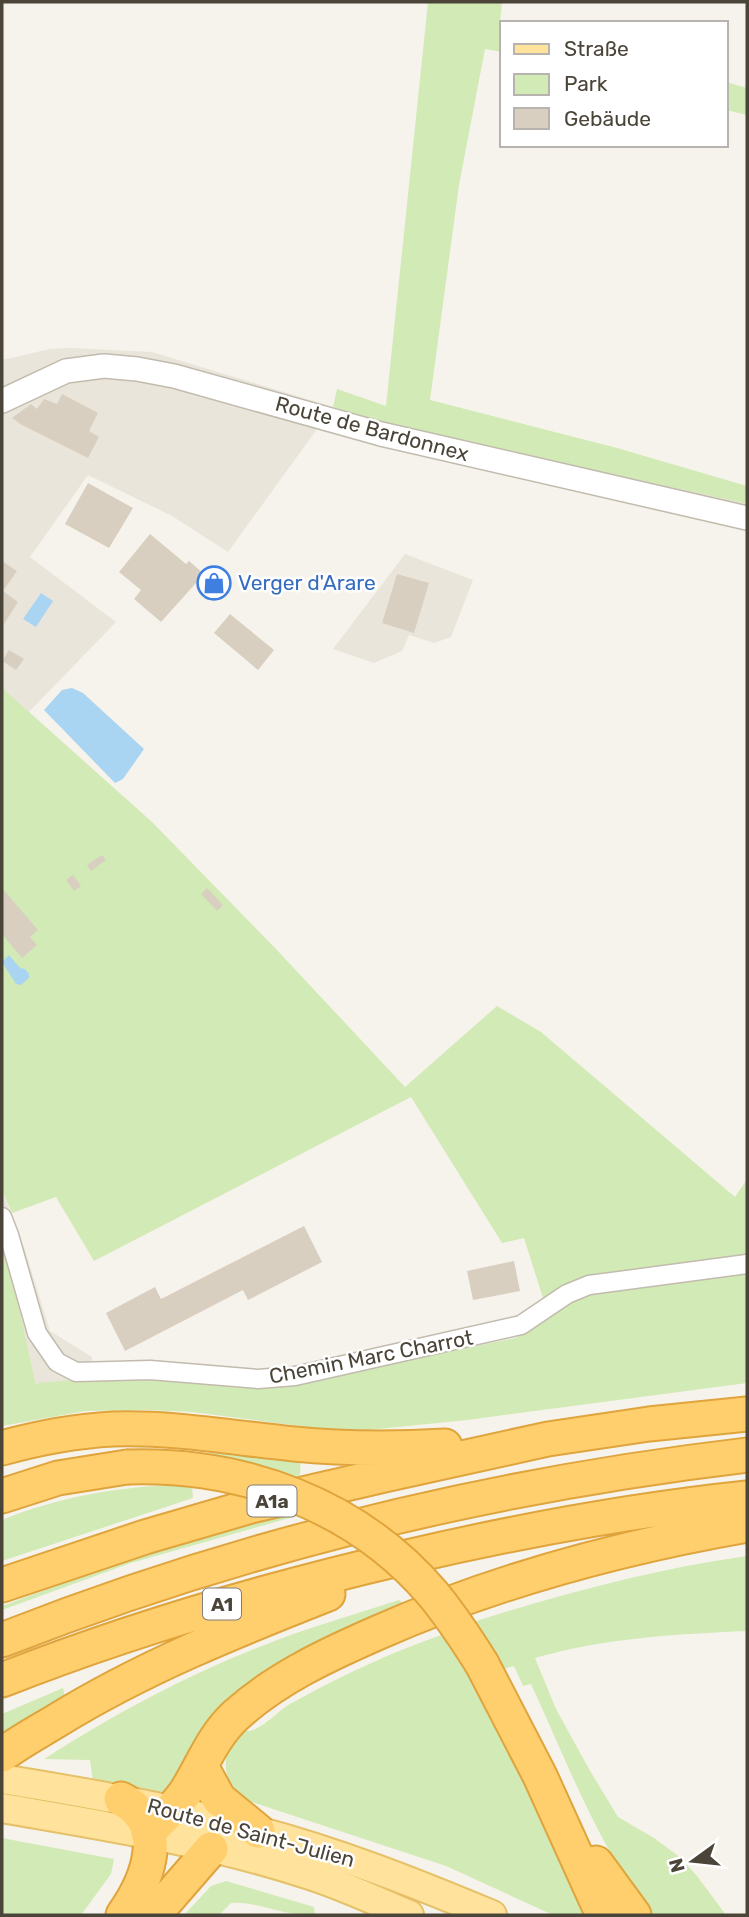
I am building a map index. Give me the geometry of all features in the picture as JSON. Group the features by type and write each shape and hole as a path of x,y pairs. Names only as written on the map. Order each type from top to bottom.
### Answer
{"highway":[{"name":"A1a","path":"2,1586 145,1537 250,1506 548,1439 649,1424 747,1414"},
{"path":"2,1448 64,1434 112,1429 193,1432 298,1444 373,1448 548,1439"},
{"name":"A1","path":"2,1640 175,1578 366,1523 567,1481 747,1455"},
{"path":"2,1496 58,1478 127,1467 166,1466 222,1472 272,1486 325,1509 372,1539 415,1575 450,1617 482,1664 570,1831 618,1907"},
{"name":"A1","path":"2,1680 90,1646 199,1610 341,1572 447,1547 603,1518 747,1498"},
{"path":"148,1833 185,1792 222,1729 265,1692 306,1666 418,1615 486,1590 598,1557 747,1525"},
{"path":"2,1755 73,1711 165,1661 241,1628 447,1547"},
{"path":"201,1766 219,1799 258,1831"},
{"path":"121,1799 136,1808 144,1819 150,1860 137,1893 123,1915"},
{"path":"570,1831 586,1879 618,1907"},
{"path":"150,1915 165,1902 211,1849"}],"main road":[{"name":"Route de Saint-Julien","path":"15,1781 170,1809 258,1831 357,1861 492,1915"},
{"name":"Route de Saint-Julien","path":"2,1808 148,1833 211,1849 308,1875 409,1915"}],"street":[{"name":"Route de Bardonnex","path":"2,401 66,371 104,366 137,369 209,385 381,434 747,518"},
{"name":"Chemin Marc Charrot","path":"2,1217 37,1333 57,1362 76,1372 150,1370 258,1379 295,1377 521,1325 566,1294 589,1285 747,1264"}],"shaded area":[{"path":"50,349 152,352 333,407 228,552 172,516 88,475 30,557 116,622 29,712 153,823 2,1029 2,360"},
{"path":"405,554 473,580 451,637 434,643 409,635 402,651 374,663 333,649"},
{"path":"2,1190 25,1250 50,1331 92,1357 96,1378 36,1387 2,1253"}],"green space":[{"path":"428,2 502,2 500,52 485,49 459,185 430,400 617,448 747,486 747,504 393,425 333,407 337,389 386,406"},
{"path":"728,83 747,88 747,115 728,110"},
{"path":"2,688 153,823 405,1087 497,1006 541,1032 735,1197 747,1179 747,1257 544,1301 524,1238 502,1243 411,1097 94,1261 56,1197 12,1213 2,1190"},
{"path":"2,1239 36,1386 38,1383 96,1378 147,1378 272,1388 515,1338 563,1306 600,1292 641,1284 747,1274 747,1383 467,1420 369,1430 323,1429 192,1412 149,1410 85,1411 2,1426"},
{"path":"211,1445 301,1455 300,1475 288,1478 209,1456"},
{"path":"169,1485 192,1485 193,1498 2,1561 2,1520 84,1495"},
{"path":"295,1511 300,1515 131,1563 2,1610 2,1606 129,1559"},
{"path":"747,1556 747,1631 614,1641 535,1658 556,1709 618,1817 681,1858 726,1915 653,1915 634,1891 601,1834 531,1684 523,1686 514,1666 500,1670 473,1622 608,1583"},
{"path":"399,1600 412,1609 333,1641 167,1791 93,1781 90,1760 44,1759 123,1712 205,1670 296,1633"},
{"path":"444,1634 474,1685 591,1915 553,1915 446,1866 243,1799 230,1781 227,1756 230,1748 245,1731 257,1728 290,1704 346,1675"},
{"path":"63,1688 65,1697 2,1739 2,1714"},
{"path":"2,1838 114,1859 111,1874 81,1915 2,1915"},
{"path":"226,1881 314,1907 315,1914 231,1903 219,1915 184,1915 211,1886"}],"water":[{"path":"41,593 53,601 36,627 23,619"},
{"path":"72,688 83,693 144,749 123,779 115,783 44,710 62,690"},
{"path":"9,955 29,974 29,978 21,985 16,984 2,962"}],"building":[{"path":"62,394 98,413 89,431 99,437 88,458 12,418 31,404 37,409 44,399 57,404"},
{"path":"88,483 133,508 109,548 65,524"},
{"path":"150,534 186,564 189,561 204,574 161,622 134,599 141,590 119,572"},
{"path":"2,561 17,571 3,591 18,602 4,624"},
{"path":"397,574 429,583 414,633 382,623"},
{"path":"230,614 274,650 258,670 214,633"},
{"path":"9,650 24,659 16,670 2,661"},
{"path":"102,855 106,860 91,871 87,865"},
{"path":"73,875 81,886 74,891 66,880"},
{"path":"2,888 38,930 30,937 37,945 22,958 2,934"},
{"path":"207,888 223,905 217,911 201,894"},
{"path":"304,1226 322,1262 248,1300 243,1290 125,1351 106,1313 155,1287 161,1299"},
{"path":"514,1261 520,1291 473,1300 467,1271"}],"place":[{"name":"Verger d'Arare","path":"214,583"}]}
